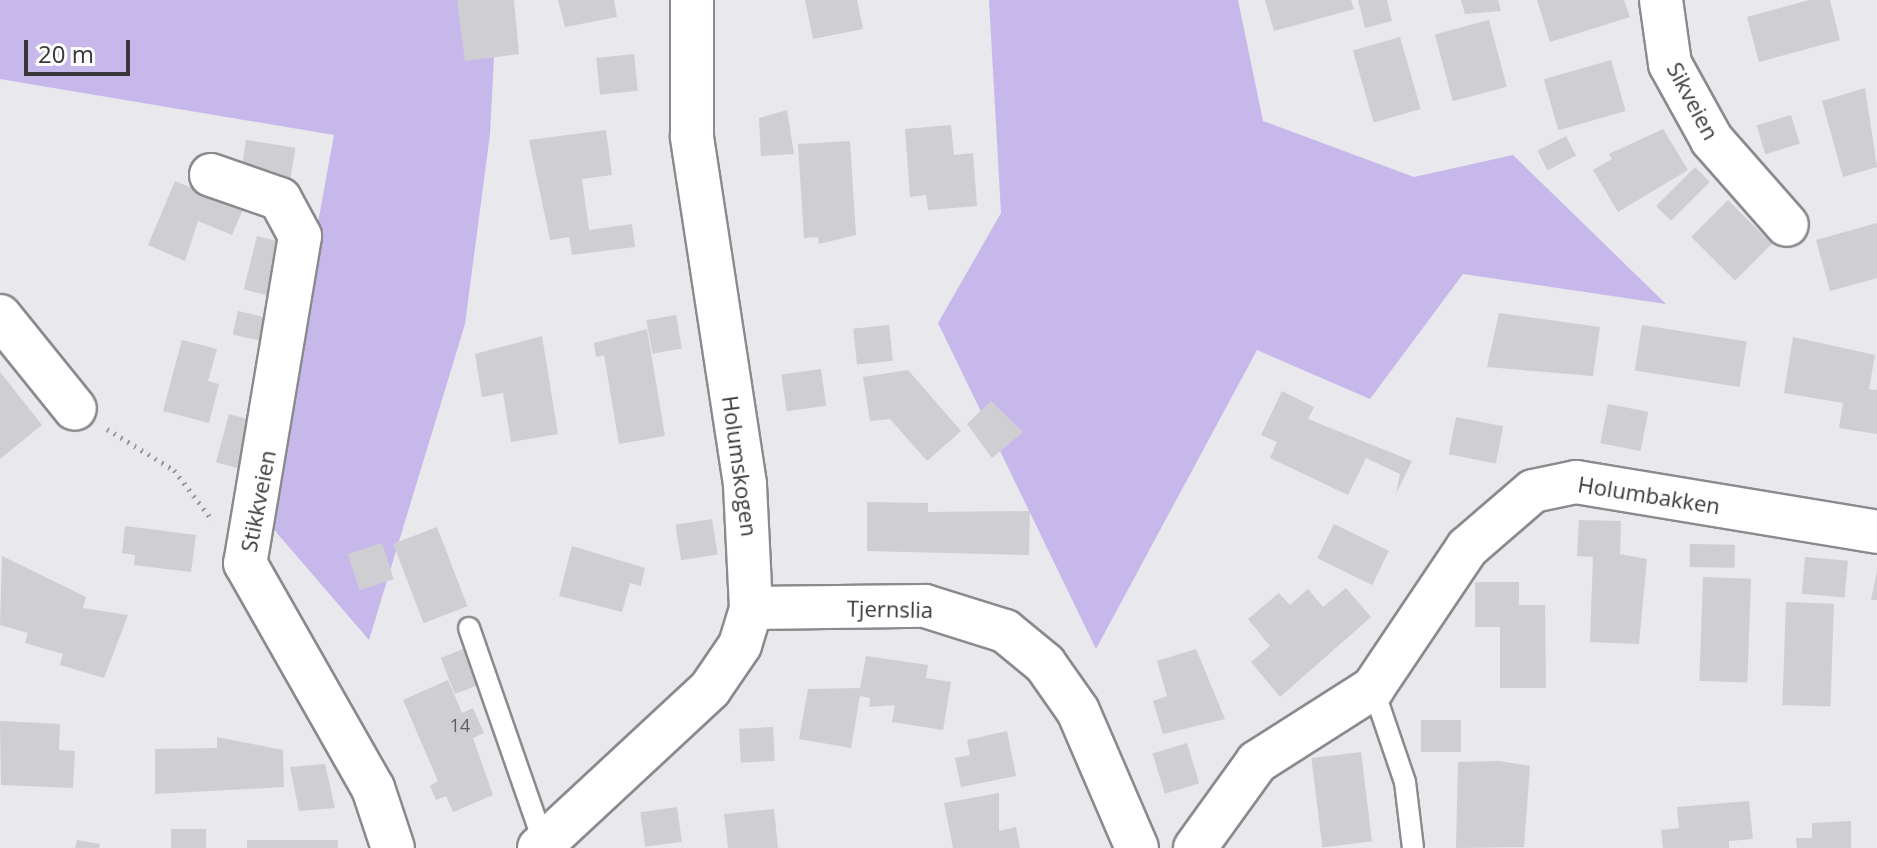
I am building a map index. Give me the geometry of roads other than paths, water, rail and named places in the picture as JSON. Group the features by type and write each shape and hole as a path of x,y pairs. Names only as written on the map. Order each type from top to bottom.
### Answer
{"street":[{"name":"Holumskogen","path":"541,845 710,689 740,645 751,608 745,484 692,136 692,0"},
{"name":"Sikveien","path":"1661,0 1670,64 1712,140 1787,225"},
{"name":"Stikkveien","path":"211,175 280,199 300,236 245,563 373,788 393,848"},
{"path":"0,316 75,409"},
{"name":"Holumbakken","path":"1195,848 1257,762 1373,688 1467,548 1510,505 1552,483 1877,532"},
{"name":"Tjernslia","path":"751,608 925,606 1005,631 1045,664 1078,711 1137,848"}],"lane":[{"path":"469,628 541,845"},
{"path":"1373,688 1405,782 1413,848"}]}
